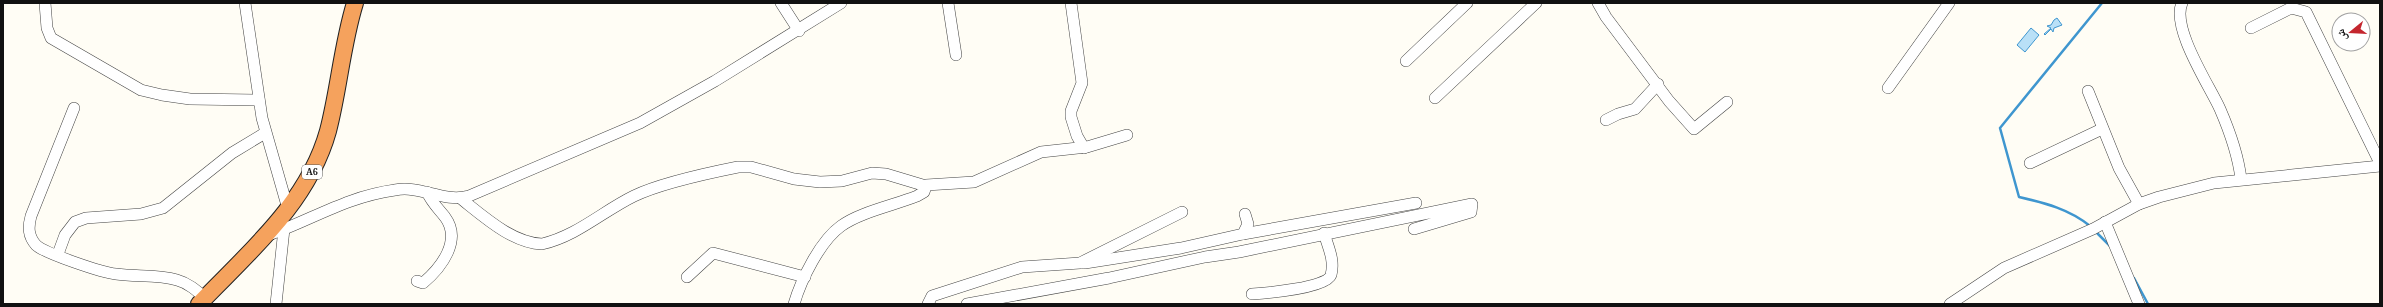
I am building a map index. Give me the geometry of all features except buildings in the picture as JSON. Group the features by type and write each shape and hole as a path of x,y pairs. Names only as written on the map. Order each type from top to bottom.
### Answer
{"highway":[{"name":"A6","path":"202,301 288,210 312,173 327,132 355,3"}],"street":[{"path":"45,3 47,28 51,38 141,90 190,99 259,100"},
{"path":"245,3 259,100 266,133 288,210"},
{"path":"781,3 799,30"},
{"path":"265,236 284,230 324,210 374,193 408,188 428,192 446,198 460,198 640,123 799,30 841,3"},
{"path":"948,3 956,55"},
{"path":"1071,3 1082,83 1071,111 1071,117 1077,136 1084,148"},
{"path":"1406,61 1467,3"},
{"path":"1435,98 1536,3"},
{"path":"1598,3 1606,17 1658,84 1669,101 1694,129 1727,102"},
{"path":"1888,88 1949,3"},
{"path":"2182,3 2178,11 2185,35 2194,60 2220,110 2238,156 2241,179"},
{"path":"2251,28 2291,8 2306,12 2380,163"},
{"path":"1606,120 1618,114 1635,110 1658,84"},
{"path":"2088,91 2119,168 2139,204"},
{"path":"74,108 29,225 30,234 37,246 92,268 115,274 152,276 178,280 195,289 202,301"},
{"path":"2030,163 2102,128"},
{"path":"58,254 65,235 75,222 86,218 141,214 163,208 232,153 266,133"},
{"path":"460,198 517,237 533,243 542,244 593,222 616,206 645,191 738,167 751,166 794,179 820,182 842,181 872,173 886,174 926,185 974,182 1041,152 1084,148 1127,135"},
{"path":"1950,304 2004,268 2082,234 2139,204 2214,183 2241,179 2380,166"},
{"path":"794,304 804,277 821,249 840,226 917,196 926,189 926,185"},
{"path":"417,281 423,283 433,274 452,244 452,230 445,217 432,204 428,192"},
{"path":"928,304 932,296 1022,266 1093,263 1140,256 1222,241 1243,234 1416,203"},
{"path":"967,304 1110,278 1324,233 1472,204 1471,212 1414,229"},
{"path":"1080,263 1182,212"},
{"path":"1243,234 1248,224 1245,214"},
{"path":"2103,224 2139,304"},
{"path":"276,304 284,230"},
{"path":"1252,294 1298,288 1326,281 1330,276 1332,255 1324,233"},
{"path":"687,277 713,253 804,277"}],"water":[{"path":"2057,18 2062,25 2054,28 2053,32 2051,29 2045,35 2044,34 2051,28 2047,26 2051,25"},
{"path":"2031,28 2039,35 2025,52 2017,45"}],"waterway":[{"path":"2090,226 2074,215 2065,211 2047,204 2019,197 2000,128 2102,3"},
{"path":"2095,231 2110,246"},
{"path":"2134,278 2148,304"}]}
